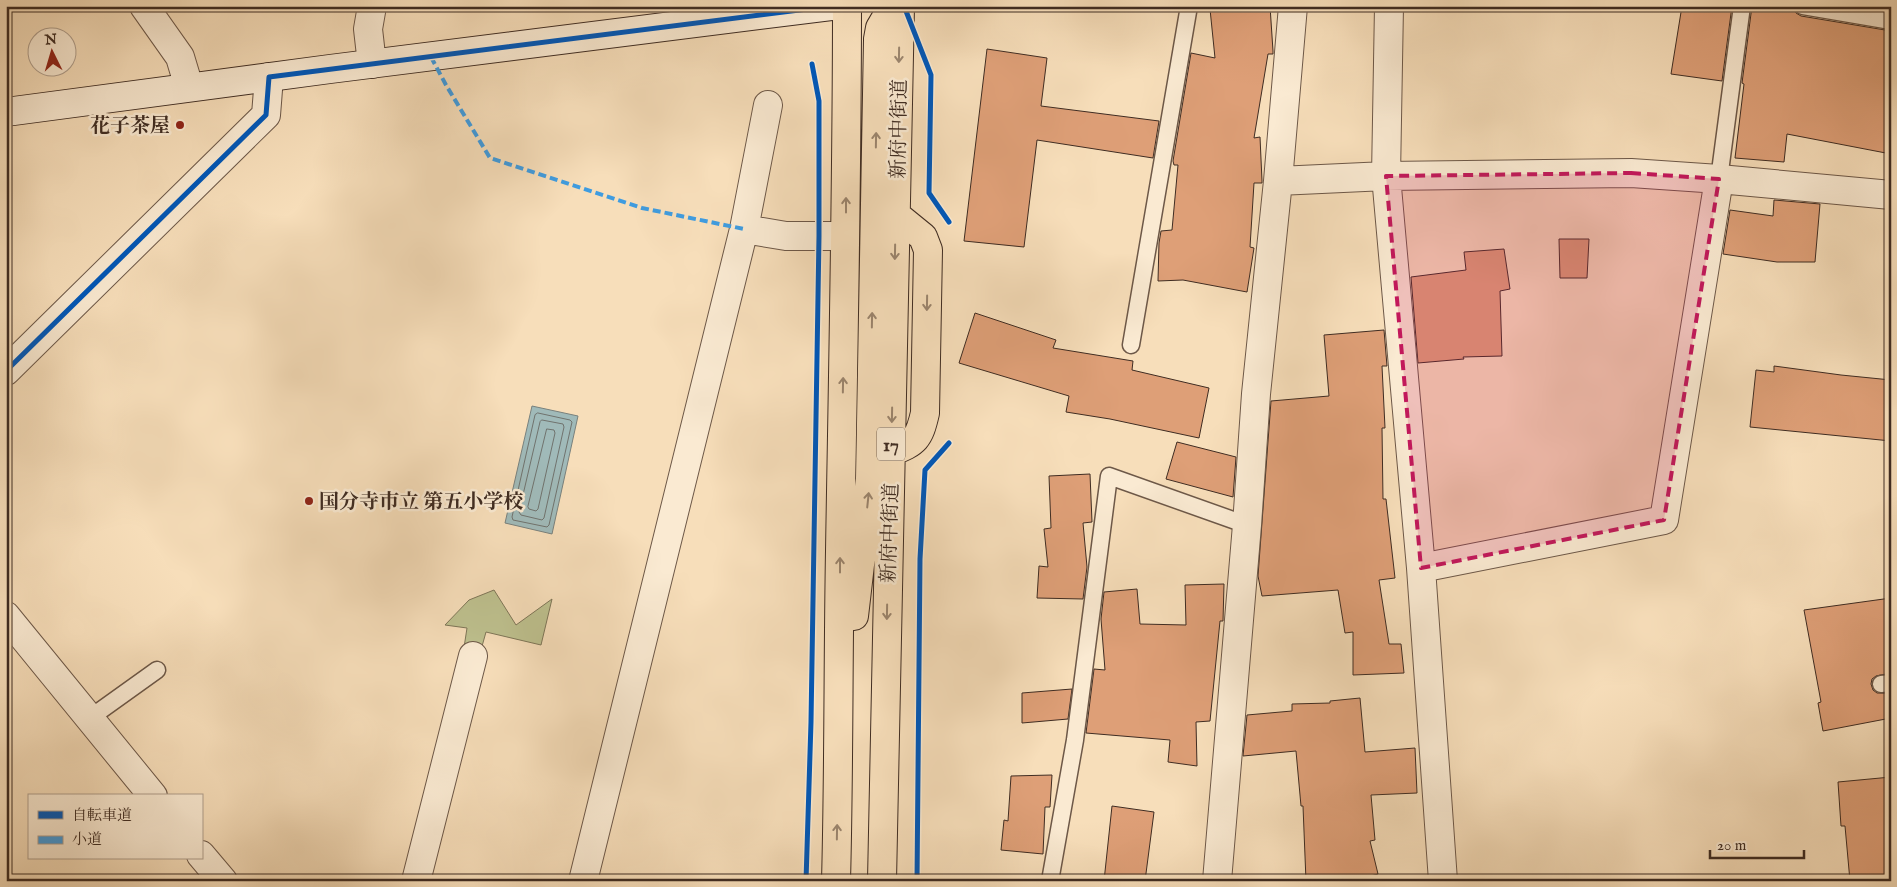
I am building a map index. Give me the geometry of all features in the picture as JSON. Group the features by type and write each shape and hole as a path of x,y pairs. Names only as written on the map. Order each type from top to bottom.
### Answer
{"main road":[{"name":"新府中街道","path":"836,881 840,722 840,554 847,6"},
{"name":"新府中街道","path":"840,722 870,479 878,38 880,28 893,6"},
{"name":"新府中街道","path":"882,881 900,6"}],"street":[{"path":"144,6 180,56 189,87"},
{"path":"372,6 368,29 372,64"},
{"path":"6,112 831,6"},
{"path":"1217,881 1256,394 1278,181 1293,6"},
{"path":"1389,6 1386,176 1421,568 1443,881"},
{"path":"6,371 266,115 269,77"},
{"path":"583,881 744,229 768,105"},
{"path":"1278,181 1386,176 1631,173 1891,195"},
{"path":"1421,568 1664,520 1719,179"},
{"path":"744,229 786,236 845,236"},
{"path":"6,616 151,794"},
{"path":"416,881 472,656"},
{"path":"202,855 223,881"}],"lane":[{"path":"1131,345 1189,6"},
{"path":"1719,179 1742,6"},
{"path":"1804,6 1891,22"},
{"path":"1050,881 1075,740 1109,476 1247,525"},
{"path":"90,718 158,670"}],"highlighted area":[{"path":"1631,173 1719,179 1664,520 1421,568 1386,176"}],"green space":[{"path":"494,590 516,625 552,599 541,645 486,632 479,657 463,654 467,628 445,625 469,600"}],"water":[{"path":"532,406 578,416 552,534 505,523"}],"building":[{"path":"1270,6 1273,54 1268,54 1254,138 1260,137 1262,183 1254,183 1250,247 1254,248 1247,292 1183,280 1158,281 1161,231 1172,230 1178,165 1174,165 1173,161 1191,53 1215,58 1210,9"},
{"path":"1682,6 1732,6 1722,81 1671,74"},
{"path":"1752,6 1793,6 1796,13 1801,16 1891,31 1891,154 1787,134 1784,162 1735,158"},
{"path":"987,49 1047,58 1041,106 1159,121 1153,158 1037,140 1024,247 964,241"},
{"path":"1774,200 1820,204 1815,262 1777,262 1723,254 1730,210 1773,216"},
{"path":"1559,239 1589,239 1587,278 1560,278"},
{"path":"1504,249 1510,289 1500,291 1502,356 1463,357 1464,359 1418,363 1411,277 1466,270 1464,252"},
{"path":"975,313 1056,340 1053,348 1133,361 1132,370 1209,388 1199,438 1110,419 1066,412 1069,396 959,363"},
{"path":"1384,330 1387,366 1382,366 1385,428 1382,428 1383,499 1386,499 1395,578 1379,580 1389,644 1401,644 1404,673 1353,675 1353,632 1345,633 1338,590 1262,596 1258,576 1271,401 1329,396 1324,335"},
{"path":"1774,366 1891,380 1891,441 1750,427 1756,370 1774,372"},
{"path":"1177,442 1236,457 1233,497 1166,479"},
{"path":"1090,474 1092,522 1083,523 1087,567 1083,599 1037,598 1039,566 1048,567 1044,529 1051,528 1049,476"},
{"path":"1224,584 1223,621 1220,621 1210,721 1196,722 1197,766 1168,762 1170,740 1086,733 1094,669 1105,670 1101,619 1104,592 1137,589 1140,624 1186,625 1185,585"},
{"path":"1891,598 1891,673 1876,676 1872,679 1871,684 1873,690 1877,693 1891,693 1891,718 1823,731 1818,703 1821,702 1804,610"},
{"path":"1072,689 1068,719 1022,723 1022,693"},
{"path":"1360,698 1365,752 1415,748 1417,793 1371,795 1375,840 1370,841 1378,874 1352,881 1306,881 1303,806 1301,806 1296,751 1243,756 1247,715 1292,711 1292,704 1330,703 1330,701"},
{"path":"1052,775 1050,807 1045,807 1043,854 1001,850 1004,820 1008,821 1011,776"},
{"path":"1891,777 1891,881 1850,881 1845,826 1841,826 1838,782"},
{"path":"1112,806 1154,812 1145,881 1104,881"}],"marked path":[{"path":"431,57 490,158 642,208 744,229"}],"cycle path":[{"path":"6,371 266,115 269,77 831,6"},
{"path":"904,6 931,75 929,193 949,222"},
{"path":"806,881 811,722 819,236 819,101 812,64"},
{"path":"917,881 920,559 925,470 949,443"}],"place":[{"name":"花子茶屋","path":"180,125"},
{"name":"国分寺市立 第五小学校","path":"309,501"}]}
